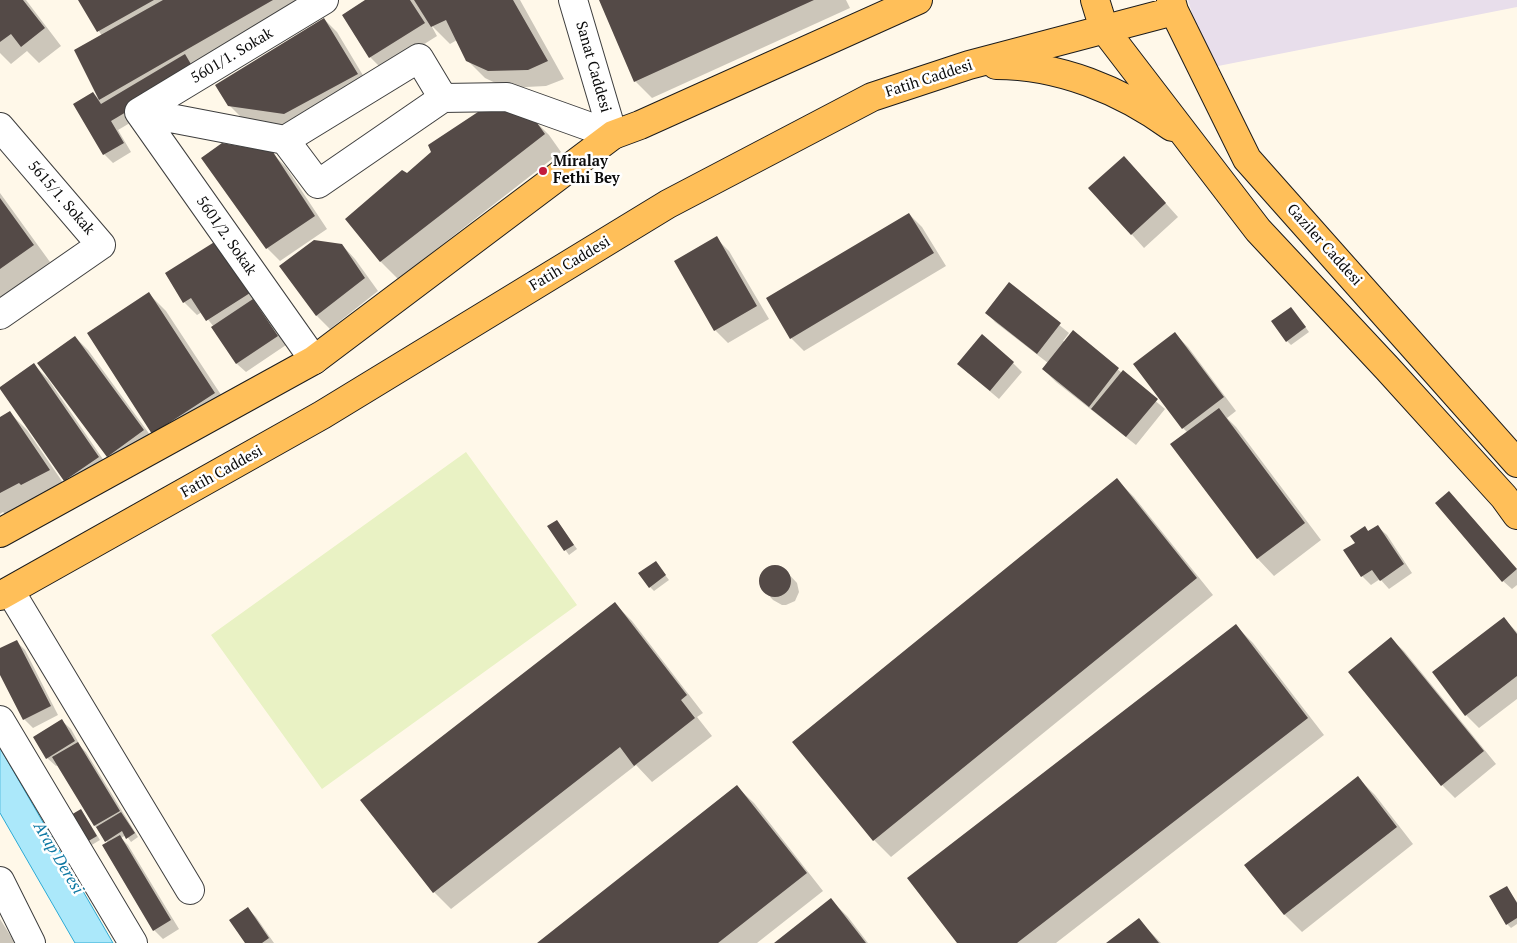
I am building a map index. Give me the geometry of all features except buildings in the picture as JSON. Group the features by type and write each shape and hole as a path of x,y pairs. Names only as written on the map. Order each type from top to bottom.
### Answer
{"main road":[{"path":"0,533 314,360 613,135 640,125 918,0"},
{"path":"1095,0 1104,29 1258,230 1407,390 1504,497 1517,515"},
{"name":"Fatih Caddesi","path":"5,594 322,415 668,204 872,97 969,66 1104,29 1172,5"},
{"name":"Gaziler Caddesi","path":"1172,5 1247,159 1517,463"},
{"path":"969,66 1014,66 1054,72 1096,85 1160,118 1191,141"}],"street":[{"name":"5601/1. Sokak","path":"139,112 324,0"},
{"name":"Sanat Caddesi","path":"573,0 613,135"},
{"path":"285,140 419,58 443,98"},
{"path":"139,112 285,140 318,184 443,98 507,97 613,135"},
{"name":"5601/2. Sokak","path":"139,112 314,360"},
{"name":"5615/1. Sokak","path":"0,127 101,244 0,315"},
{"path":"5,594 190,890"},
{"path":"0,720 132,943"},
{"path":"0,881 31,943"}],"shaded area":[{"path":"1188,0 1517,0 1517,7 1208,68"}],"green space":[{"path":"466,452 577,605 322,789 211,635"}],"water":[{"name":"Arap Deresi","path":"0,748 113,943 75,943 0,813"}],"place":[{"name":"Miralay Fethi Bey","path":"543,171"}]}
